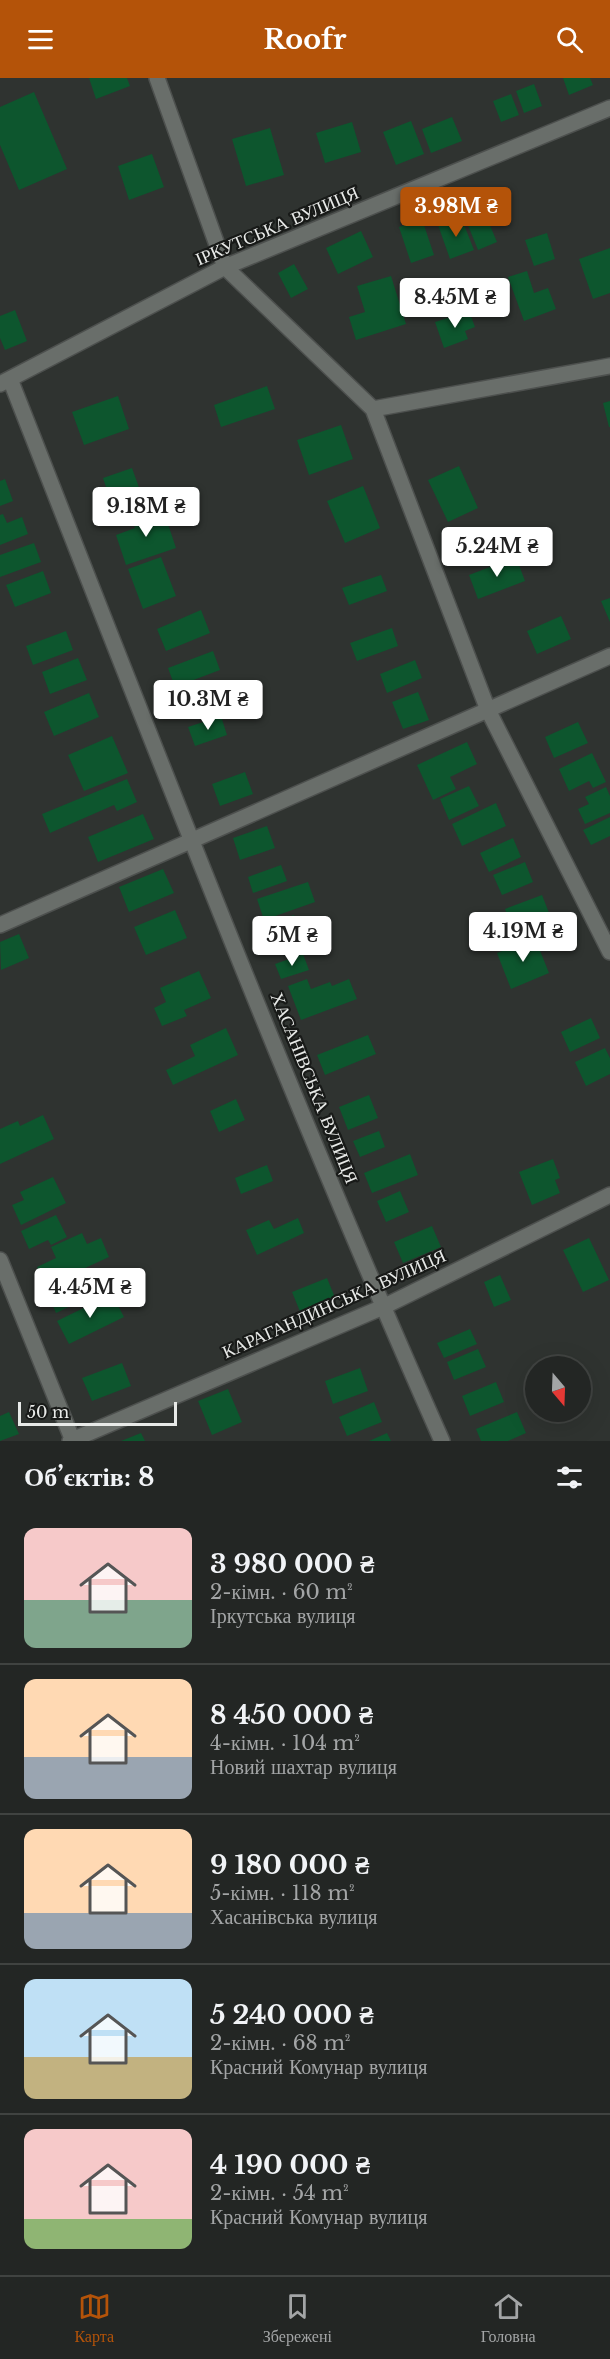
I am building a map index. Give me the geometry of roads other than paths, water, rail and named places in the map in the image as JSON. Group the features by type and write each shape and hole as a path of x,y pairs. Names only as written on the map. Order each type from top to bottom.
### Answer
{"street":[{"path":"157,78 225,267 373,409 488,710 610,952"},
{"name":"ІРКУТСЬКА ВУЛИЦЯ","path":"5,382 225,267 610,108"},
{"path":"373,409 610,366"},
{"name":"ХАСАНІВСЬКА ВУЛИЦЯ","path":"5,382 383,1307 442,1441"},
{"path":"0,925 610,656"},
{"name":"КАРАГАНДИНСЬКА ВУЛИЦЯ","path":"72,1441 383,1307 610,1195"},
{"path":"0,1260 72,1441"}]}
